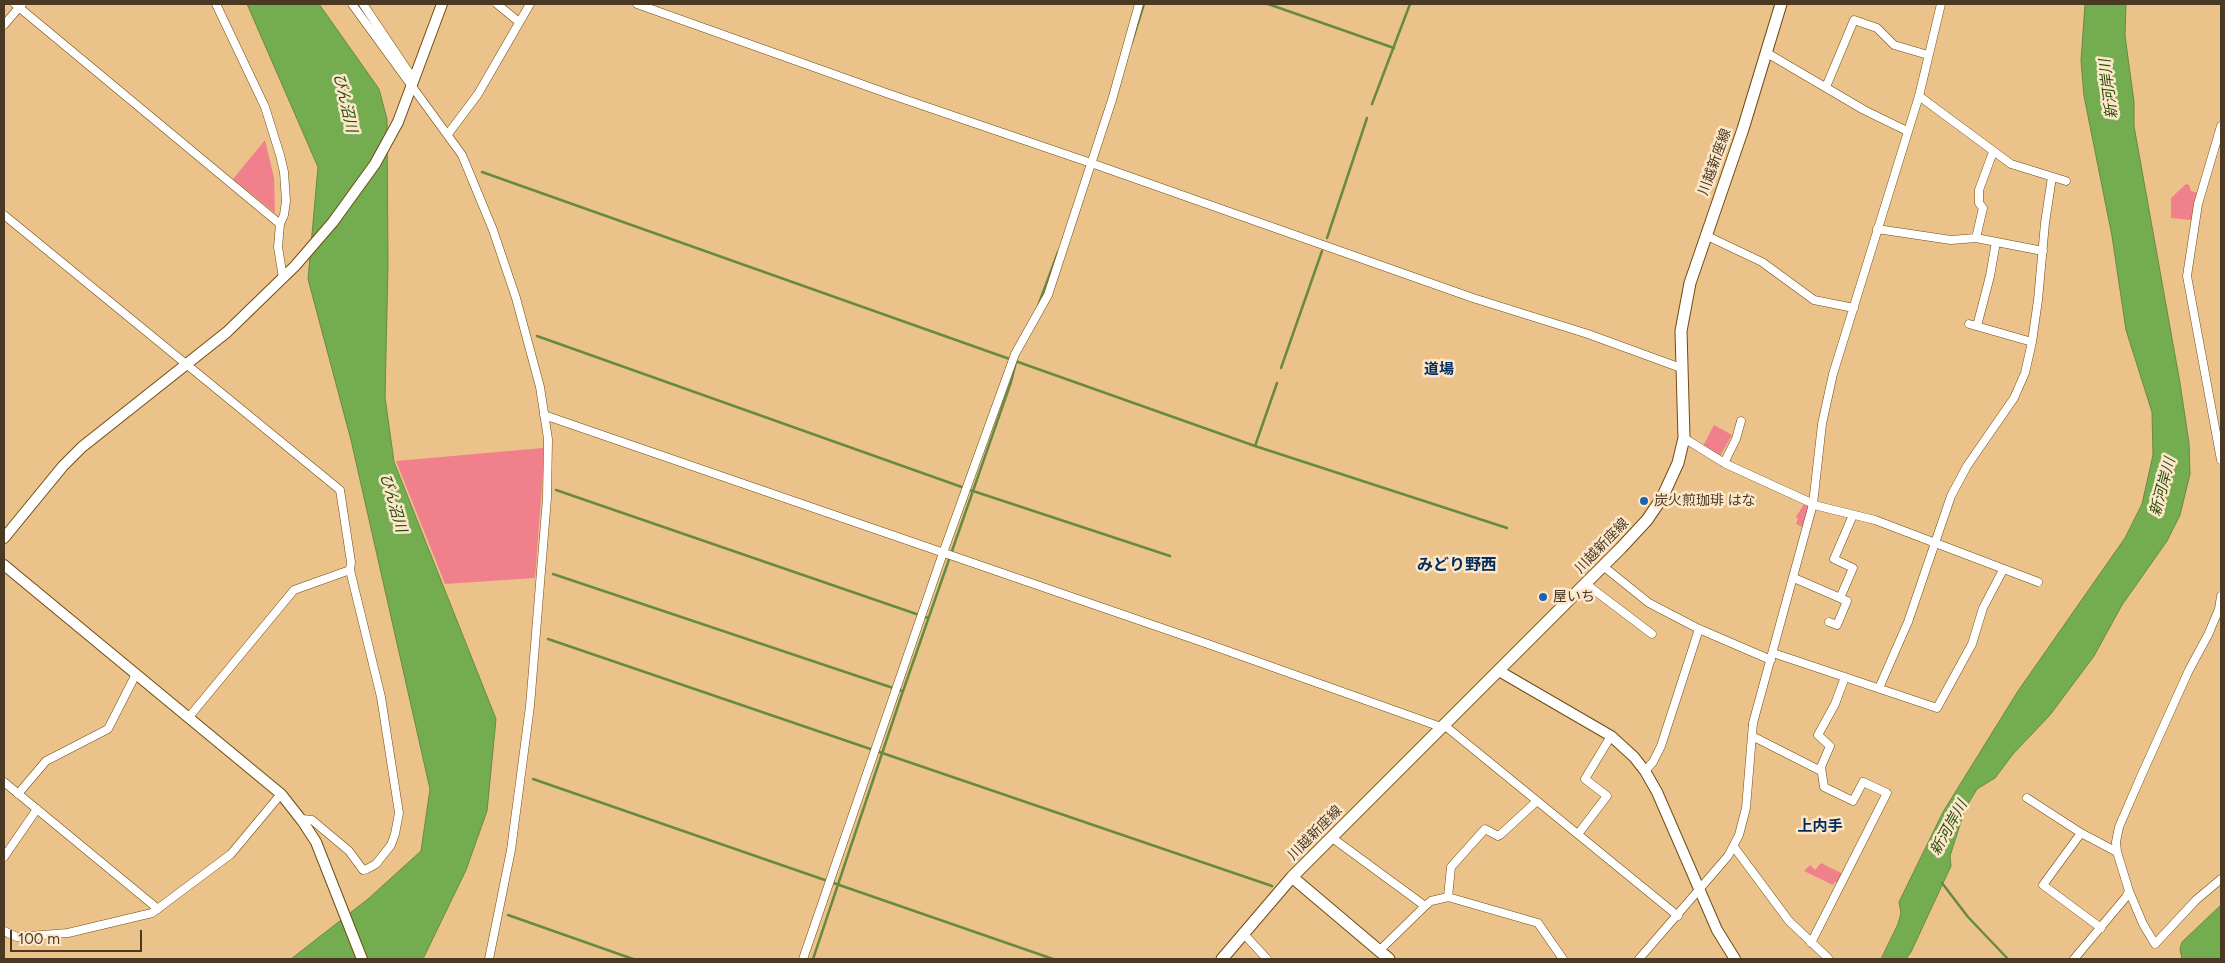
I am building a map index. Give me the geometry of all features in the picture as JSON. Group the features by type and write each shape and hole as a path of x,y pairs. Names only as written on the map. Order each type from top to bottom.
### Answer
{"main road":[{"name":"川越新座線","path":"1222,959 1292,878 1638,532 1662,498 1678,462 1684,438 1681,331 1686,300 1705,235 1743,129 1781,4"},
{"path":"1292,878 1389,959"}],"street":[{"path":"216,4 265,107 284,172 286,200 284,215 280,224 278,255 284,278"},
{"path":"352,4 413,83"},
{"path":"363,4 465,162 504,259 533,357 544,416 549,463 530,706 511,850 489,959"},
{"path":"5,534 63,466 82,447 227,332 284,278 333,222 375,164 398,122 442,4"},
{"path":"497,4 519,22"},
{"path":"448,134 478,94 530,4"},
{"path":"638,4 747,45 1091,163 1473,298 1588,334 1681,368"},
{"path":"803,959 943,553 1015,354 1048,295 1112,100 1139,4"},
{"path":"1639,959 1678,916 1734,847 1746,808 1753,723 1813,504 1822,424 1833,374 1919,96 1942,4"},
{"path":"4,25 18,5 280,224"},
{"path":"1826,87 1854,20 1877,28 1894,45 1928,55"},
{"path":"1767,53 1864,110 1907,131"},
{"path":"1919,96 2011,164 2066,181"},
{"path":"2221,126 2198,204 2187,276 2221,460"},
{"path":"1976,238 1983,208 1979,203 1980,190 1993,152"},
{"path":"1879,688 1908,622 1951,496 1967,466 2014,398 2025,373 2032,342 2052,176"},
{"path":"4,215 340,490 351,562 350,570 381,698 398,801 398,825 384,855 376,864 367,870 363,870 349,851 312,820 301,819"},
{"path":"1877,229 1951,240 1976,238 2043,251"},
{"path":"1705,235 1762,262 1814,300 1854,308"},
{"path":"1996,242 1990,276 1973,325 2032,342"},
{"path":"544,416 1443,726 1678,916"},
{"path":"1724,463 1736,440 1741,421"},
{"path":"1684,438 1724,463 1813,504 1833,511 1875,520 2038,582"},
{"path":"1840,598 1853,568 1834,559 1853,515"},
{"path":"4,565 281,794 301,819 322,854 362,959"},
{"path":"1603,566 1649,603 1699,629 1772,657 1845,677 1937,708 1972,644 1983,608 2003,570"},
{"path":"189,717 294,590 350,570"},
{"path":"1794,578 1847,601 1837,625 1829,622"},
{"path":"1586,584 1652,634"},
{"path":"2221,596 2220,610 2158,736 2117,834 2117,852 2129,891 2155,944 2196,900 2221,880"},
{"path":"1645,770 1653,762 1661,746 1699,629"},
{"path":"1499,671 1610,736 1634,757 1645,770 1657,792 1717,930 1736,959"},
{"path":"18,794 46,761 108,729 136,674"},
{"path":"1811,943 1887,794 1863,782 1853,801 1824,787 1822,770 1830,746 1818,735 1835,704 1845,677"},
{"path":"1578,834 1607,796 1585,779 1610,736"},
{"path":"1752,736 1822,770"},
{"path":"4,782 158,909"},
{"path":"4,931 17,937 68,933 138,917 158,909 231,854 281,794"},
{"path":"2027,798 2081,833 2117,852"},
{"path":"1448,897 1451,867 1485,829 1498,836 1500,835 1537,802"},
{"path":"4,856 37,809"},
{"path":"2081,833 2043,885 2101,928"},
{"path":"1332,837 1425,906"},
{"path":"1734,847 1789,920 1828,958"},
{"path":"2074,959 2129,891"},
{"path":"1379,951 1431,901 1448,897 1538,923 1563,959"},
{"path":"1244,933 1267,959"}],"shaded area":[{"path":"265,140 274,178 275,213 233,179"},
{"path":"2186,184 2189,185 2191,191 2198,193 2191,220 2171,218 2171,198"},
{"path":"1714,425 1732,435 1720,456 1703,446"},
{"path":"543,448 544,460 535,578 445,584 396,461"},
{"path":"1804,504 1809,507 1804,528 1796,524 1798,519 1796,517"},
{"path":"1821,863 1843,874 1838,883 1835,882 1833,885 1804,871 1810,865 1815,870"}],"water":[{"name":"びん沼川","path":"247,4 319,4 379,89 387,119 388,266 385,397 394,462 496,719 487,811 466,870 423,959 291,959 368,899 421,851 430,789 351,440 308,279 318,167"},
{"name":"新河岸川","path":"2085,4 2126,4 2125,36 2134,102 2134,126 2180,383 2189,443 2190,474 2180,515 2167,541 2122,605 2094,656 2050,715 2013,754 1995,778 1977,789 1965,809 1950,856 1951,866 1911,952 1906,959 1881,959 1898,924 1901,913 1899,902 1943,812 2018,691 2125,538 2142,504 2153,455 2152,412 2126,330 2112,236 2084,96 2081,61"},
{"path":"2221,905 2221,959 2182,959 2180,949 2182,942"}],"waterway":[{"path":"1132,42 1144,4"},
{"path":"1268,4 1394,48"},
{"path":"1372,104 1410,4"},
{"path":"1327,238 1367,118"},
{"path":"482,172 1255,446 1507,528"},
{"path":"1281,368 1322,251"},
{"path":"1038,306 1058,252"},
{"path":"537,336 973,491 1170,556"},
{"path":"813,959 902,694 1011,382 1016,362"},
{"path":"1255,446 1277,383"},
{"path":"556,490 928,618"},
{"path":"553,574 902,691"},
{"path":"548,639 1272,886"},
{"path":"533,779 1053,959"},
{"path":"1942,883 1968,917 2008,959"},
{"path":"508,915 633,959"}],"place":[{"name":"炭火煎珈琲 はな","path":"1644,501"},
{"name":"屋いち","path":"1543,597"}],"district":[{"name":"道場","path":"1439,370"},
{"name":"みどり野西","path":"1457,565"},
{"name":"上内手","path":"1820,827"}]}
